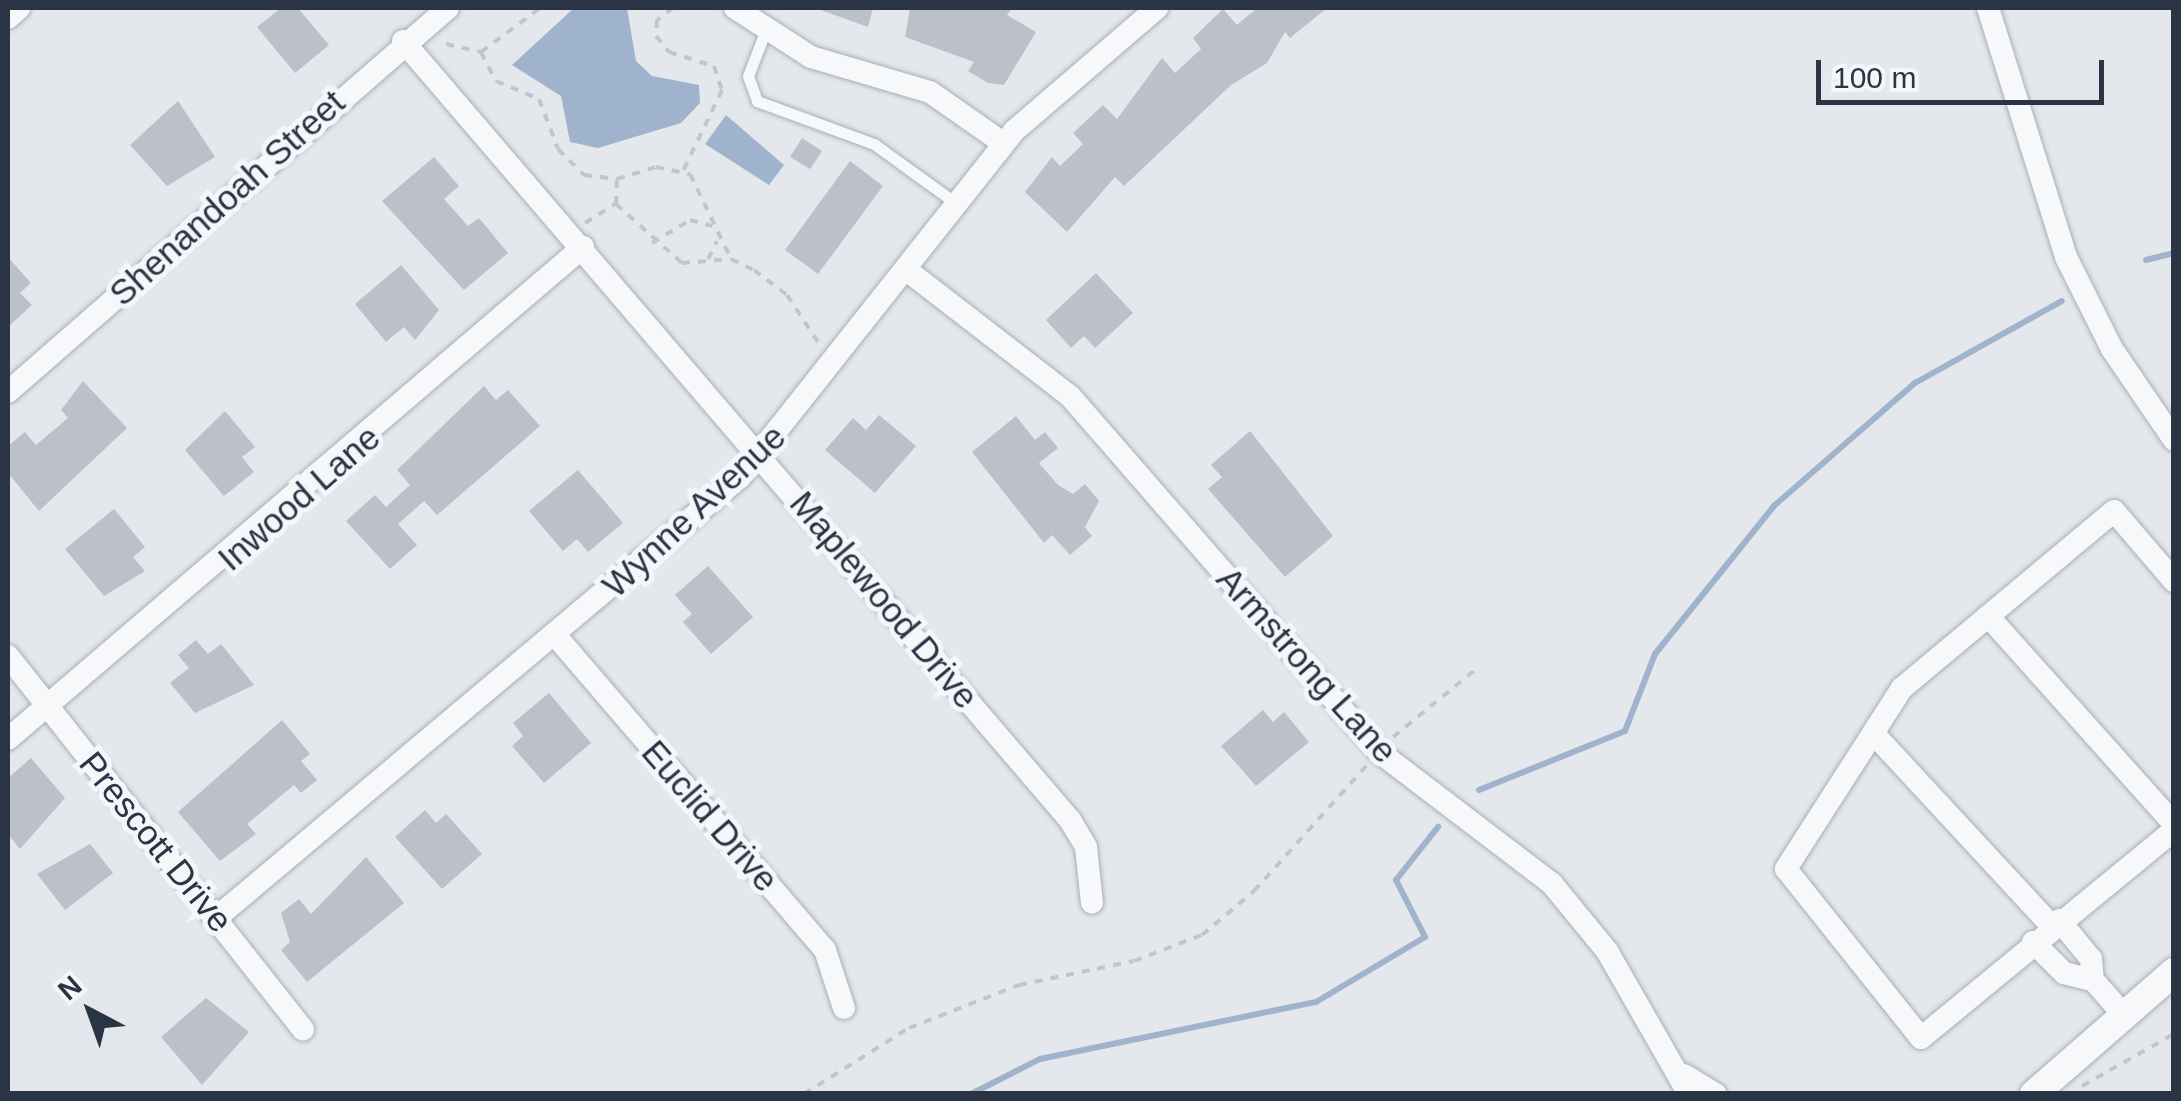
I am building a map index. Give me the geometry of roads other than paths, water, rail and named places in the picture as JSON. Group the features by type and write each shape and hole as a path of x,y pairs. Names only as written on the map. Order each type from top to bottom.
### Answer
{"street":[{"path":"8,18 19,8"},
{"name":"Shenandoah Street","path":"8,392 404,42 448,8"},
{"path":"735,8 766,32 834,66 930,92 1003,143"},
{"name":"Wynne Avenue","path":"216,918 762,456 1003,143 1158,8"},
{"path":"1988,8 2052,224 2112,349 2174,440"},
{"name":"Maplewood Drive","path":"404,42 1082,834 1092,903"},
{"name":"Inwood Lane","path":"8,740 582,247"},
{"name":"Armstrong Lane","path":"908,271 1070,396 1379,752 1560,893 1686,1084 1716,1094"},
{"path":"1988,616 2174,827 1921,1038 1786,869 1902,688 1988,616 2114,511 2174,581"},
{"name":"Euclid Drive","path":"555,635 825,950 844,1008"},
{"name":"Prescott Drive","path":"8,656 303,1030"},
{"path":"1873,733 2091,959 2093,980"},
{"path":"2033,942 2064,973 2093,980 2124,1015"},
{"path":"2034,1094 2174,972"}],"lane":[{"path":"766,32 748,76 756,101 874,144 957,204"}],"water":[{"path":"574,8 627,8 636,61 652,76 699,85 700,103 681,123 598,148 570,142 561,96 512,65"},
{"path":"726,115 784,165 769,185 705,144"}],"waterway":[{"path":"2146,260 2174,253"},
{"path":"1479,790 1625,731 1655,654 1775,505 1915,383 2062,301"},
{"path":"971,1094 1040,1059 1316,1002 1425,937 1396,880 1438,827"}]}
